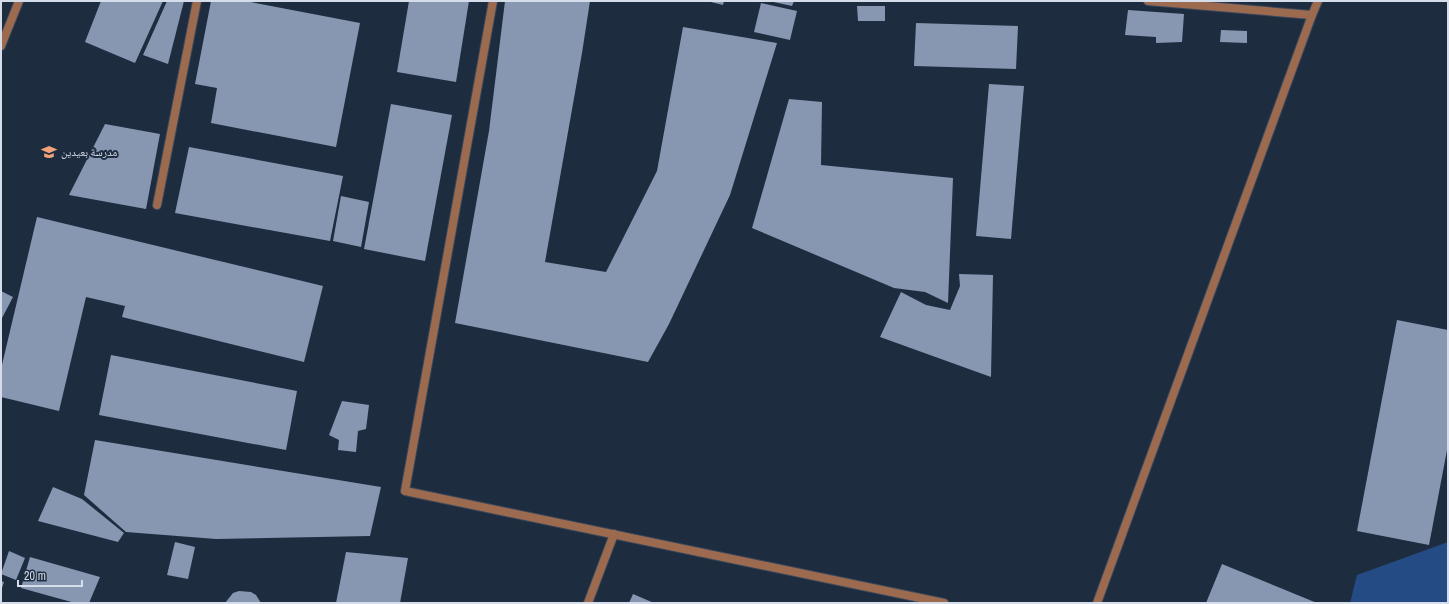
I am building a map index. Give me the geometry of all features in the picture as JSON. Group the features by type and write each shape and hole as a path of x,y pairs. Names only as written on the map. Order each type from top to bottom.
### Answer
{"street":[{"path":"1,46 19,1"},
{"path":"158,205 197,1"},
{"path":"494,1 405,491 944,603"},
{"path":"1148,1 1312,15"},
{"path":"1097,603 1318,1"},
{"path":"588,603 614,534"}],"shaded area":[{"path":"1448,542 1448,603 1350,603 1357,575"}],"building":[{"path":"101,1 163,1 135,63 85,42"},
{"path":"167,1 184,1 168,64 143,55"},
{"path":"211,1 245,1 360,23 336,147 211,123 217,88 195,84"},
{"path":"409,1 469,1 456,82 397,72"},
{"path":"505,1 590,1 545,262 606,272 657,171 683,27 777,43 730,195 669,324 648,362 455,323 489,131"},
{"path":"707,1 724,1 723,5"},
{"path":"769,1 794,1 792,6"},
{"path":"761,3 797,11 790,40 754,32"},
{"path":"857,6 885,6 885,21 858,21"},
{"path":"1128,10 1184,14 1182,42 1156,43 1156,37 1125,35"},
{"path":"916,23 1018,26 1016,69 914,66"},
{"path":"1221,30 1247,31 1247,43 1220,42"},
{"path":"989,84 1024,86 1011,239 976,236"},
{"path":"789,99 822,102 821,165 953,178 948,303 925,292 894,288 752,228"},
{"path":"391,104 452,115 425,261 364,249"},
{"path":"105,124 160,134 146,209 69,195"},
{"path":"189,147 343,176 330,241 175,213"},
{"path":"341,196 369,202 361,247 333,241"},
{"path":"37,217 323,286 304,362 122,317 125,306 86,297 59,411 1,397 1,369"},
{"path":"959,274 993,275 991,377 880,337 901,292 926,305 950,310 960,286"},
{"path":"1,291 13,297 1,320"},
{"path":"1397,320 1448,330 1448,445 1429,545 1357,531"},
{"path":"111,355 297,391 286,450 99,415"},
{"path":"342,401 369,405 366,429 358,431 356,452 338,450 339,440 329,435"},
{"path":"95,440 381,487 370,536 216,539 126,532 84,495"},
{"path":"53,487 82,499 124,533 118,542 38,521"},
{"path":"175,542 195,547 188,579 167,575"},
{"path":"9,551 25,558 16,580 1,574"},
{"path":"346,552 408,558 400,603 336,603"},
{"path":"30,557 100,577 89,603 75,603 21,588"},
{"path":"1222,564 1317,603 1206,603"},
{"path":"1,581 4,582 1,591"},
{"path":"239,591 251,592 256,595 261,603 225,603 233,593"},
{"path":"633,594 654,603 629,603"}],"place":[{"name":"مدرسة بعيدين","path":"49,152"}]}
